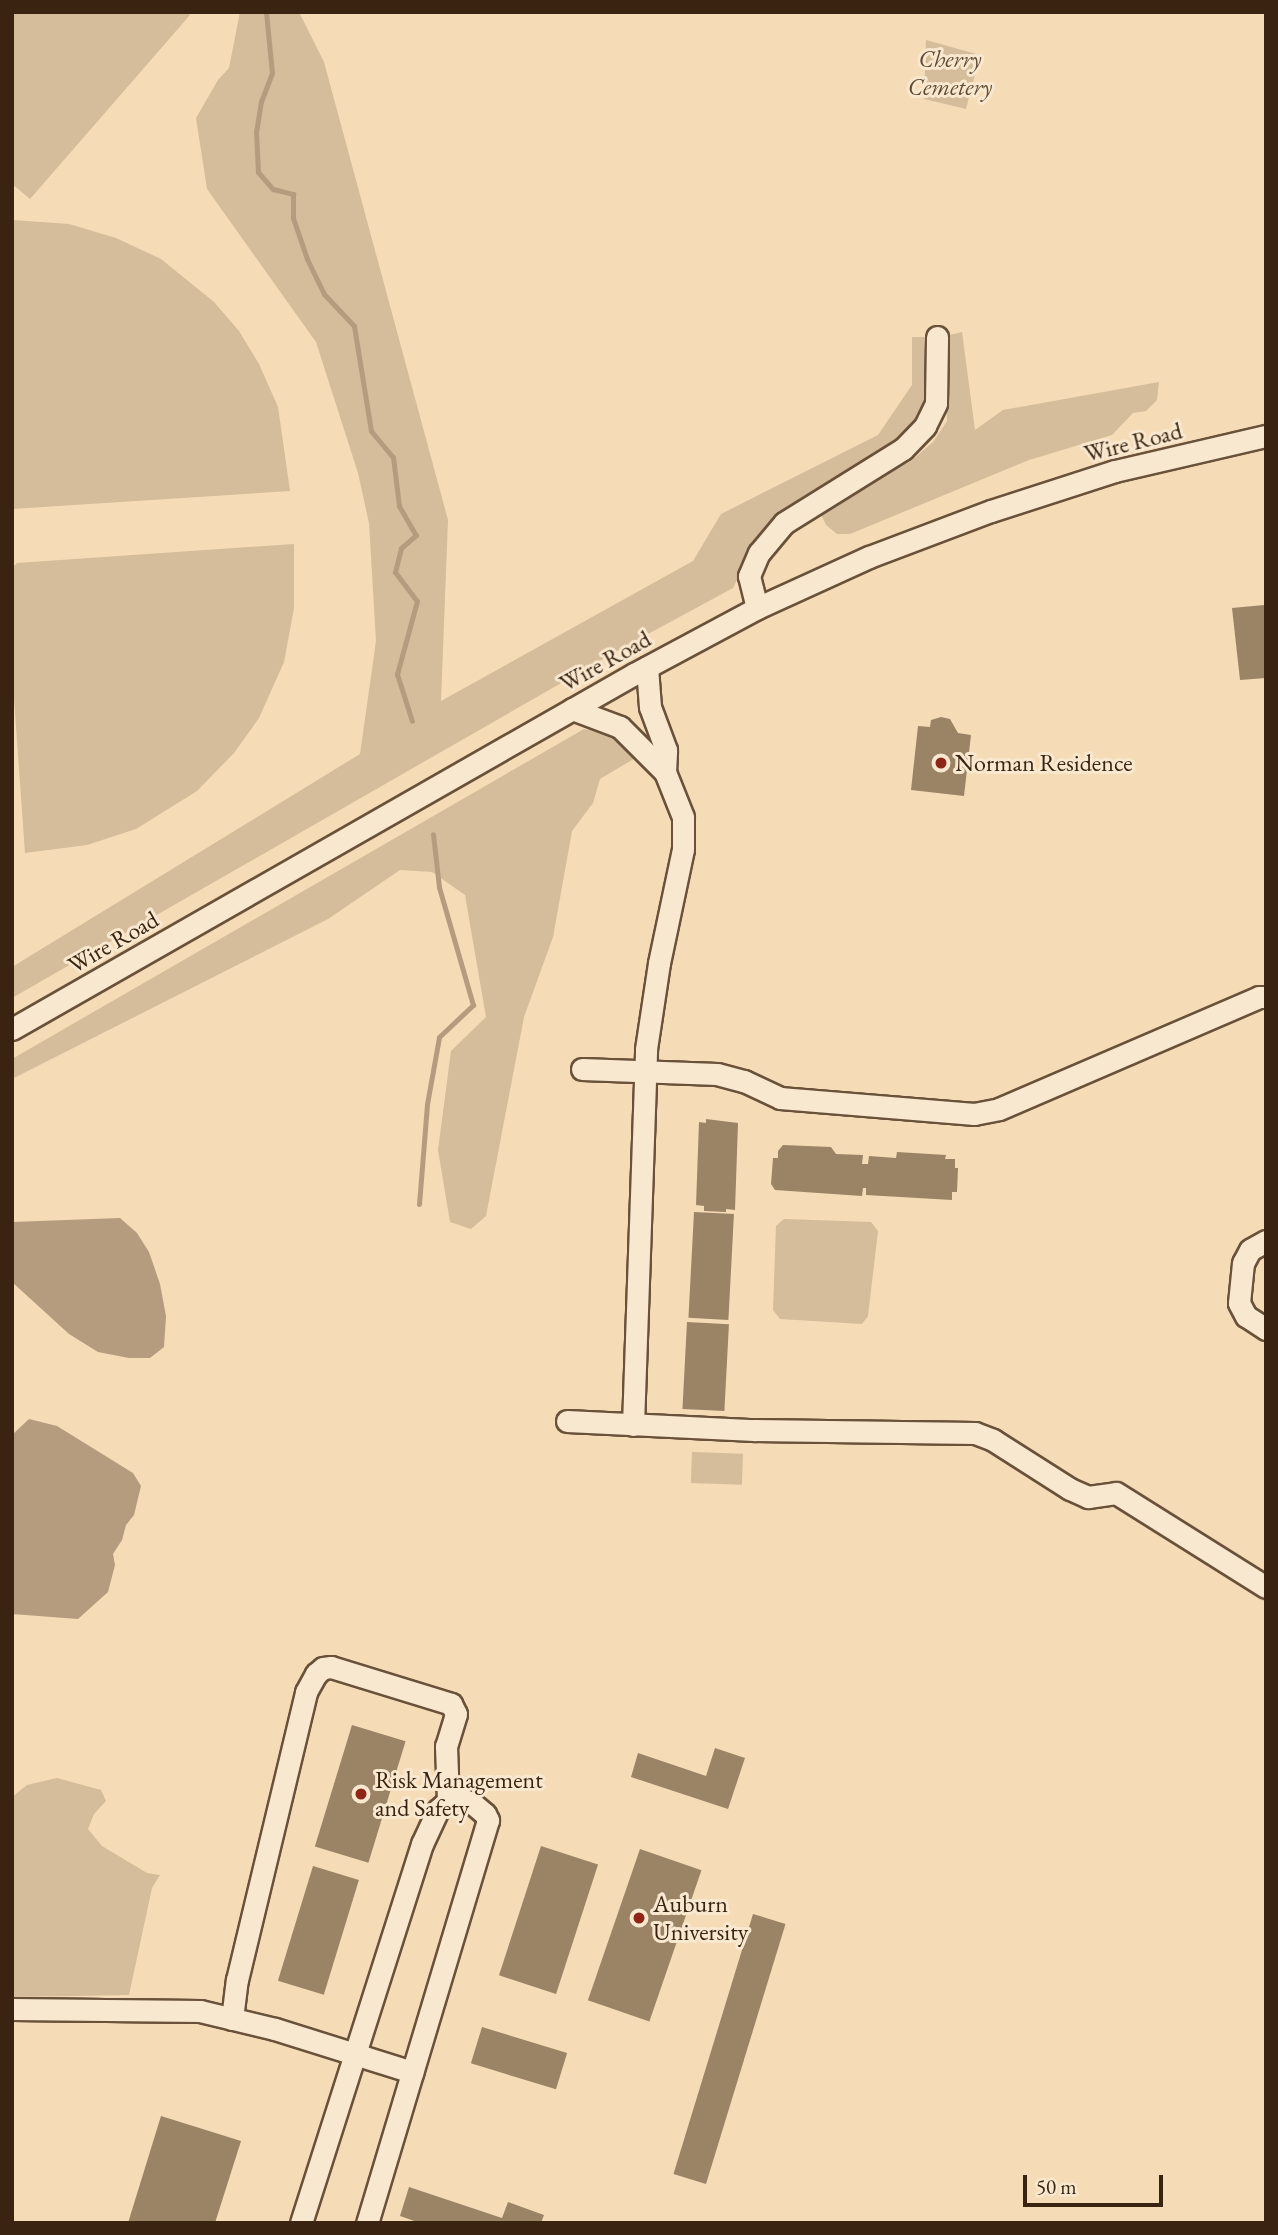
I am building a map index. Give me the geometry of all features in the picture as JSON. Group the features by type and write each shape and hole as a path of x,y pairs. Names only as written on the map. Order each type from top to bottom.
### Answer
{"street":[{"path":"757,608 749,576 759,553 784,523 903,449 925,426 936,403 937,337"},
{"name":"Wire Road","path":"12,1029 572,709 757,608 869,557 991,511 1115,471 1266,436"},
{"path":"647,667 650,707 666,750 665,772"},
{"path":"572,709 620,727 665,772 683,817 683,849 651,1009 646,1072 633,1425"},
{"path":"582,1069 717,1074 744,1081 780,1098 974,1114 999,1109 1259,997 1266,998"},
{"path":"1266,1241 1250,1250 1243,1263 1239,1303 1246,1316 1266,1329"},
{"path":"567,1421 975,1433 993,1440 1076,1492 1088,1497 1116,1493 1266,1587"},
{"path":"232,2019 237,1980 306,1692 316,1674 323,1668 331,1667 451,1704 456,1714 446,1746 448,1801"},
{"path":"301,2223 422,1843 438,1810 448,1801 462,1799 472,1803 488,1820 367,2223"},
{"path":"12,2010 200,2011 412,2072"}],"green space":[{"path":"12,12 187,12 190,15 30,199 12,184"},
{"path":"240,12 299,12 324,62 448,520 441,701 693,561 721,514 878,435 912,385 912,337 929,337 926,400 903,439 751,551 733,588 624,647 12,998 12,967 360,754 376,641 369,523 358,473 316,342 207,189 196,118 218,80 229,68"},
{"name":"Cherry Cemetery","path":"926,40 980,55 966,109 924,99"},
{"path":"12,220 69,224 116,238 161,259 214,302 239,331 259,364 278,407 290,491 12,509"},
{"path":"962,332 975,430 1003,410 1159,382 1157,400 1146,411 1133,413 1112,435 1029,460 850,534 837,534 826,525 820,512 911,461 933,442 947,421 945,336"},
{"path":"294,544 294,608 284,662 259,718 234,753 197,791 136,829 87,845 25,853 12,670 12,568 17,563"},
{"path":"584,729 616,735 637,757 600,779 593,803 572,831 553,937 524,1017 486,1216 471,1229 450,1222 438,1150 451,1051 486,1017 465,895 432,872 400,870 328,919 12,1079 12,1059"},
{"path":"784,1219 871,1222 878,1231 868,1316 862,1324 780,1319 773,1310 776,1226"},
{"path":"692,1452 743,1454 742,1485 691,1483"},
{"path":"57,1778 101,1790 106,1801 94,1814 88,1829 102,1846 147,1873 160,1875 152,1888 129,1995 12,1997 12,1797 27,1785"}],"shaded area":[{"path":"120,1218 137,1233 149,1252 160,1284 166,1316 164,1347 150,1358 129,1358 98,1352 69,1334 12,1282 12,1222"},
{"path":"29,1419 57,1426 133,1473 141,1486 134,1515 126,1525 122,1540 113,1554 115,1565 108,1592 78,1619 12,1614 12,1435"}],"building":[{"path":"1264,605 1266,678 1240,680 1232,608"},
{"name":"Norman Residence","path":"941,717 950,719 958,733 971,735 964,796 911,790 918,726 930,727 931,720"},
{"path":"706,1119 738,1123 735,1210 704,1211 704,1206 696,1205 699,1122 706,1123"},
{"path":"783,1145 831,1147 836,1154 863,1155 862,1164 868,1164 869,1156 896,1158 897,1152 946,1155 945,1159 955,1159 955,1168 958,1168 957,1192 952,1192 952,1200 866,1195 866,1188 863,1188 862,1196 775,1190 771,1184 773,1158 778,1158 778,1151"},
{"path":"694,1212 734,1214 728,1320 688,1318"},
{"path":"687,1322 729,1324 724,1411 682,1409"},
{"name":"Risk Management and Safety","path":"352,1725 406,1741 368,1863 315,1846"},
{"path":"715,1748 745,1758 728,1809 631,1777 638,1753 706,1776"},
{"path":"541,1846 598,1865 556,1994 499,1975"},
{"path":"640,1849 701,1870 649,2021 588,2000"},
{"path":"313,1866 359,1880 324,1995 278,1981"},
{"path":"753,1914 786,1924 706,2184 673,2174"},
{"path":"482,2027 567,2053 556,2089 471,2063"},
{"path":"161,2116 241,2141 215,2223 128,2223"},
{"path":"409,2187 502,2218 508,2202 544,2215 541,2223 420,2223 400,2216"}],"waterway":[{"path":"266,12 272,73 261,101 256,131 258,172 273,189 293,194 293,218 307,259 324,294 354,326 371,431 393,457 399,506 416,535 401,548 395,572 417,601 397,674 412,721"},
{"path":"419,1204 427,1104 439,1037 473,1005 439,887 433,834"}],"place":[{"name":"Norman Residence","path":"941,763"},
{"name":"Risk Management and Safety","path":"361,1794"},
{"name":"Auburn University","path":"639,1918"}]}
